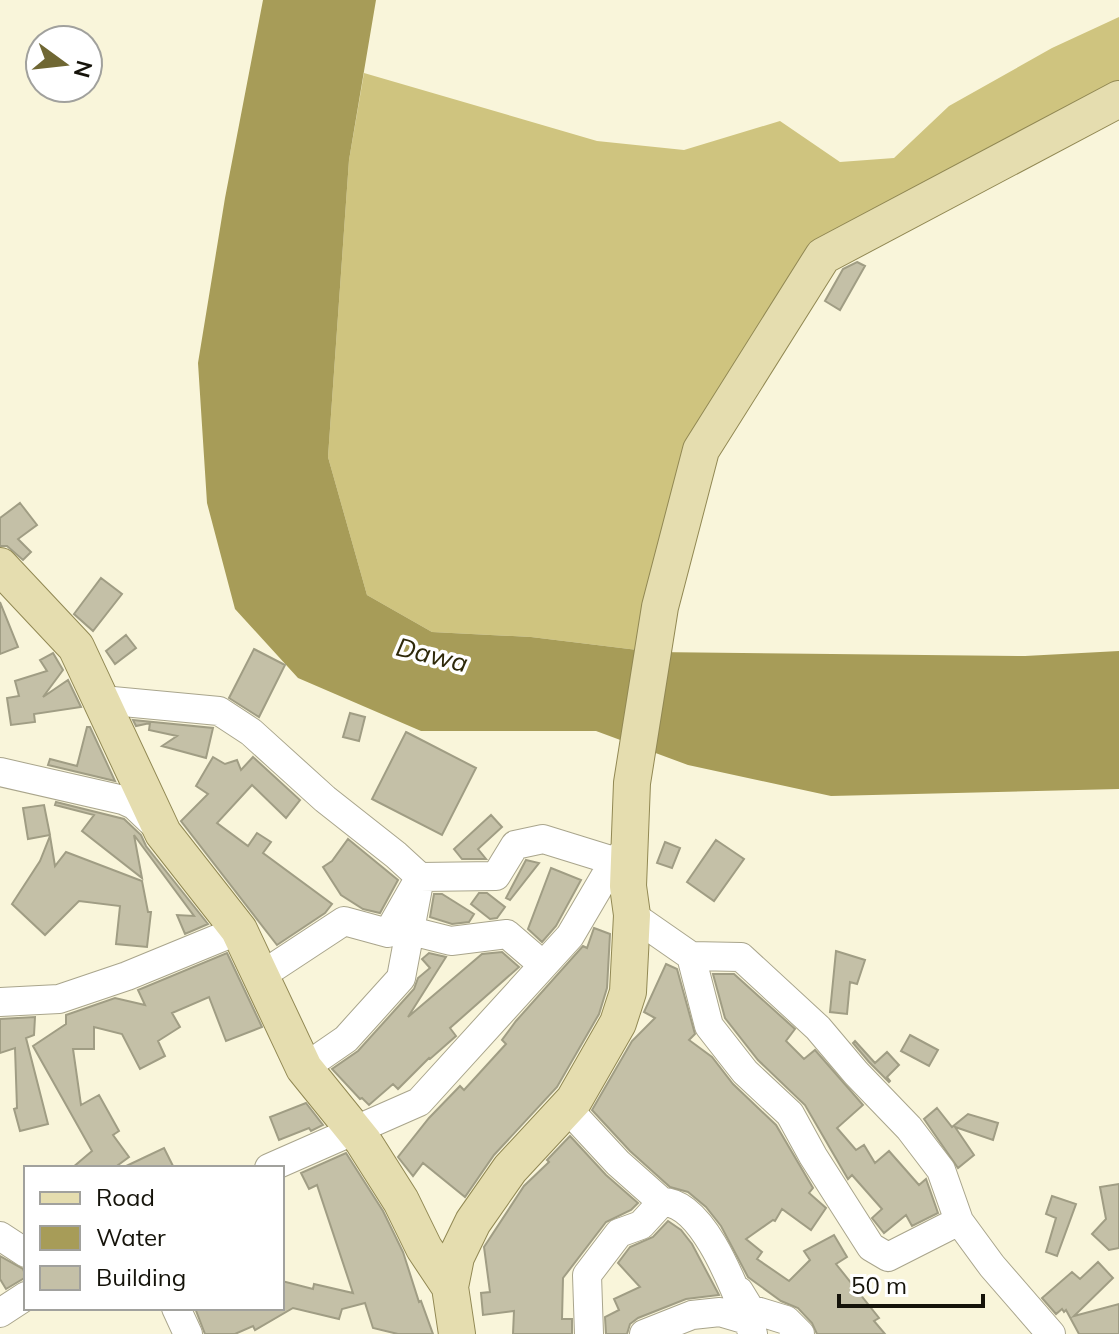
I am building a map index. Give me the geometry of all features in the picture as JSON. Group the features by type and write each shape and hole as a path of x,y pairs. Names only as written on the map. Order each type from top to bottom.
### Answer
{"main road":[{"path":"457,1334 450,1287 456,1257 473,1222 510,1169 574,1100 621,1013 628,992 632,915 622,853 660,607 701,450 823,256 1119,99"},
{"path":"0,566 76,647 163,833 239,930 304,1068 354,1130 401,1201 424,1248 450,1287"}],"street":[{"path":"102,700 219,711 251,732 325,799 420,877 496,876 515,845 543,839 622,853 570,936 419,1102 273,1166"},
{"path":"0,772 123,800 134,805 163,833"},
{"path":"304,1068 346,1039 401,978 420,877"},
{"path":"262,975 344,921 388,933 420,877"},
{"path":"632,915 691,956 741,957 818,1028 909,1128 941,1170 959,1221 992,1266 1051,1334"},
{"path":"0,1002 59,999 127,976 239,930"},
{"path":"411,931 451,941 507,934 543,965"},
{"path":"691,956 709,1026 745,1072 790,1114 871,1247 888,1257 959,1221"},
{"path":"567,1108 618,1163 662,1202 671,1202 695,1218 750,1309 786,1320 800,1334"},
{"path":"589,1334 587,1275 619,1233 641,1225 662,1202"},
{"path":"0,1236 24,1252"},
{"path":"729,1273 750,1327"},
{"path":"0,1313 24,1297"},
{"path":"177,1310 188,1334"},
{"path":"644,1334 692,1315 720,1312 750,1327"}],"shaded area":[{"path":"1119,17 1119,106 825,261 704,452 654,652 531,637 432,632 367,595 328,457 349,160 364,73 597,141 684,150 780,121 840,162 894,158 949,106 1052,48"}],"water":[{"name":"Dawa","path":"263,0 376,0 349,160 328,457 367,595 432,632 531,637 654,652 1025,656 1119,651 1119,789 831,796 688,765 596,731 421,731 298,678 235,609 207,503 198,363 225,198"}],"building":[{"path":"857,262 865,266 840,310 825,301 843,269"},
{"path":"20,503 37,525 18,539 31,552 23,560 7,546 0,546 0,518"},
{"path":"101,578 122,594 93,631 74,614"},
{"path":"0,602 18,647 0,654"},
{"path":"126,635 136,648 115,664 106,651"},
{"path":"254,649 285,665 259,717 229,698"},
{"path":"53,653 63,670 43,697 68,680 81,707 34,714 35,722 11,725 7,698 19,696 15,681 47,671 40,660"},
{"path":"350,713 365,717 359,741 343,737"},
{"path":"133,720 213,728 206,758 162,746 177,736 149,730 150,723 136,726"},
{"path":"87,727 90,727 115,781 48,765 50,759 77,766"},
{"path":"406,732 476,768 442,835 372,799"},
{"path":"213,757 225,764 237,760 241,770 253,757 300,800 286,818 252,785 217,823 248,846 257,833 271,842 263,853 332,904 325,913 277,945 181,821 208,794 196,786"},
{"path":"56,802 124,819 141,835 146,846 208,924 185,934 177,915 194,916 134,835 142,878 82,831 94,815 55,805"},
{"path":"44,805 50,835 28,839 23,808"},
{"path":"491,815 502,827 478,849 486,859 462,859 454,849"},
{"path":"50,836 55,866 66,852 142,881 148,912 151,912 147,947 116,944 120,906 79,901 45,935 12,904 40,861"},
{"path":"348,839 398,880 380,913 363,909 341,895 323,867 332,861"},
{"path":"716,840 744,859 714,901 687,882"},
{"path":"665,842 680,848 672,868 657,863"},
{"path":"526,860 539,863 510,900 506,898"},
{"path":"551,868 581,880 556,926 542,942 528,929"},
{"path":"479,893 487,893 505,907 497,918 490,919 471,904"},
{"path":"434,894 442,894 474,914 469,922 452,924 430,917"},
{"path":"594,928 610,934 607,988 599,1014 557,1087 494,1155 465,1197 423,1163 413,1176 398,1157 429,1118 460,1086 464,1090 506,1044 502,1040 516,1021 583,946 587,948"},
{"path":"836,951 865,960 857,984 850,982 847,1014 830,1012"},
{"path":"502,952 519,967 450,1028 456,1036 398,1089 393,1084 369,1105 332,1069 358,1051 414,989 418,978 430,968 422,959 429,953 446,957 408,1017 482,954"},
{"path":"227,953 262,1027 226,1041 209,997 172,1013 180,1027 158,1041 165,1056 140,1069 122,1034 94,1027 94,1049 73,1049 81,1105 99,1095 119,1131 113,1135 129,1157 117,1166 74,1166 92,1151 33,1046 66,1024 66,1015 115,998 145,1005 138,990"},
{"path":"666,964 677,969 695,1034 689,1040 712,1057 733,1084 776,1125 813,1188 809,1193 826,1208 811,1230 782,1209 775,1221 746,1239 762,1252 757,1259 789,1281 810,1260 804,1251 834,1235 847,1257 836,1264 879,1318 874,1321 885,1334 817,1334 812,1323 798,1308 781,1301 748,1277 721,1226 706,1207 688,1192 670,1187 630,1151 592,1110 632,1041 655,1018 644,1012"},
{"path":"713,974 734,974 795,1029 786,1041 804,1059 815,1050 863,1105 837,1128 856,1150 864,1145 875,1163 889,1151 919,1185 926,1179 938,1213 912,1226 906,1215 884,1233 872,1218 882,1209 852,1175 848,1179 805,1105 758,1060 725,1018"},
{"path":"35,1017 34,1035 26,1038 48,1124 20,1131 14,1109 17,1108 15,1048 0,1053 0,1019"},
{"path":"910,1035 938,1050 929,1066 901,1051"},
{"path":"855,1041 875,1063 887,1052 899,1065 887,1077 889,1082 853,1043"},
{"path":"306,1103 323,1125 279,1140 270,1117"},
{"path":"937,1108 952,1127 968,1114 998,1123 993,1140 955,1127 974,1155 958,1168 924,1119"},
{"path":"570,1136 606,1175 638,1203 631,1210 606,1222 563,1278 562,1319 572,1319 572,1334 513,1334 514,1311 483,1315 481,1293 490,1292 484,1247 524,1186"},
{"path":"164,1148 173,1166 126,1166"},
{"path":"346,1153 383,1211 403,1252 433,1334 398,1334 373,1328 365,1303 342,1309 339,1319 293,1308 255,1330 253,1326 235,1334 205,1334 196,1310 284,1310 284,1282 313,1289 314,1284 353,1293 317,1185 309,1189 301,1173"},
{"path":"1119,1184 1119,1248 1109,1250 1092,1234 1106,1219 1100,1187"},
{"path":"1052,1196 1076,1204 1057,1256 1046,1252 1056,1218 1046,1214"},
{"path":"668,1221 681,1230 692,1244 719,1295 686,1299 638,1318 630,1324 627,1334 606,1334 605,1317 619,1310 614,1299 640,1287 618,1263 630,1247 653,1237"},
{"path":"0,1256 24,1272 24,1278 6,1289 0,1279"},
{"path":"1098,1262 1113,1278 1074,1316 1119,1304 1119,1334 1079,1334 1066,1310 1064,1312 1062,1309 1056,1314 1042,1298 1072,1272 1080,1279"}]}
